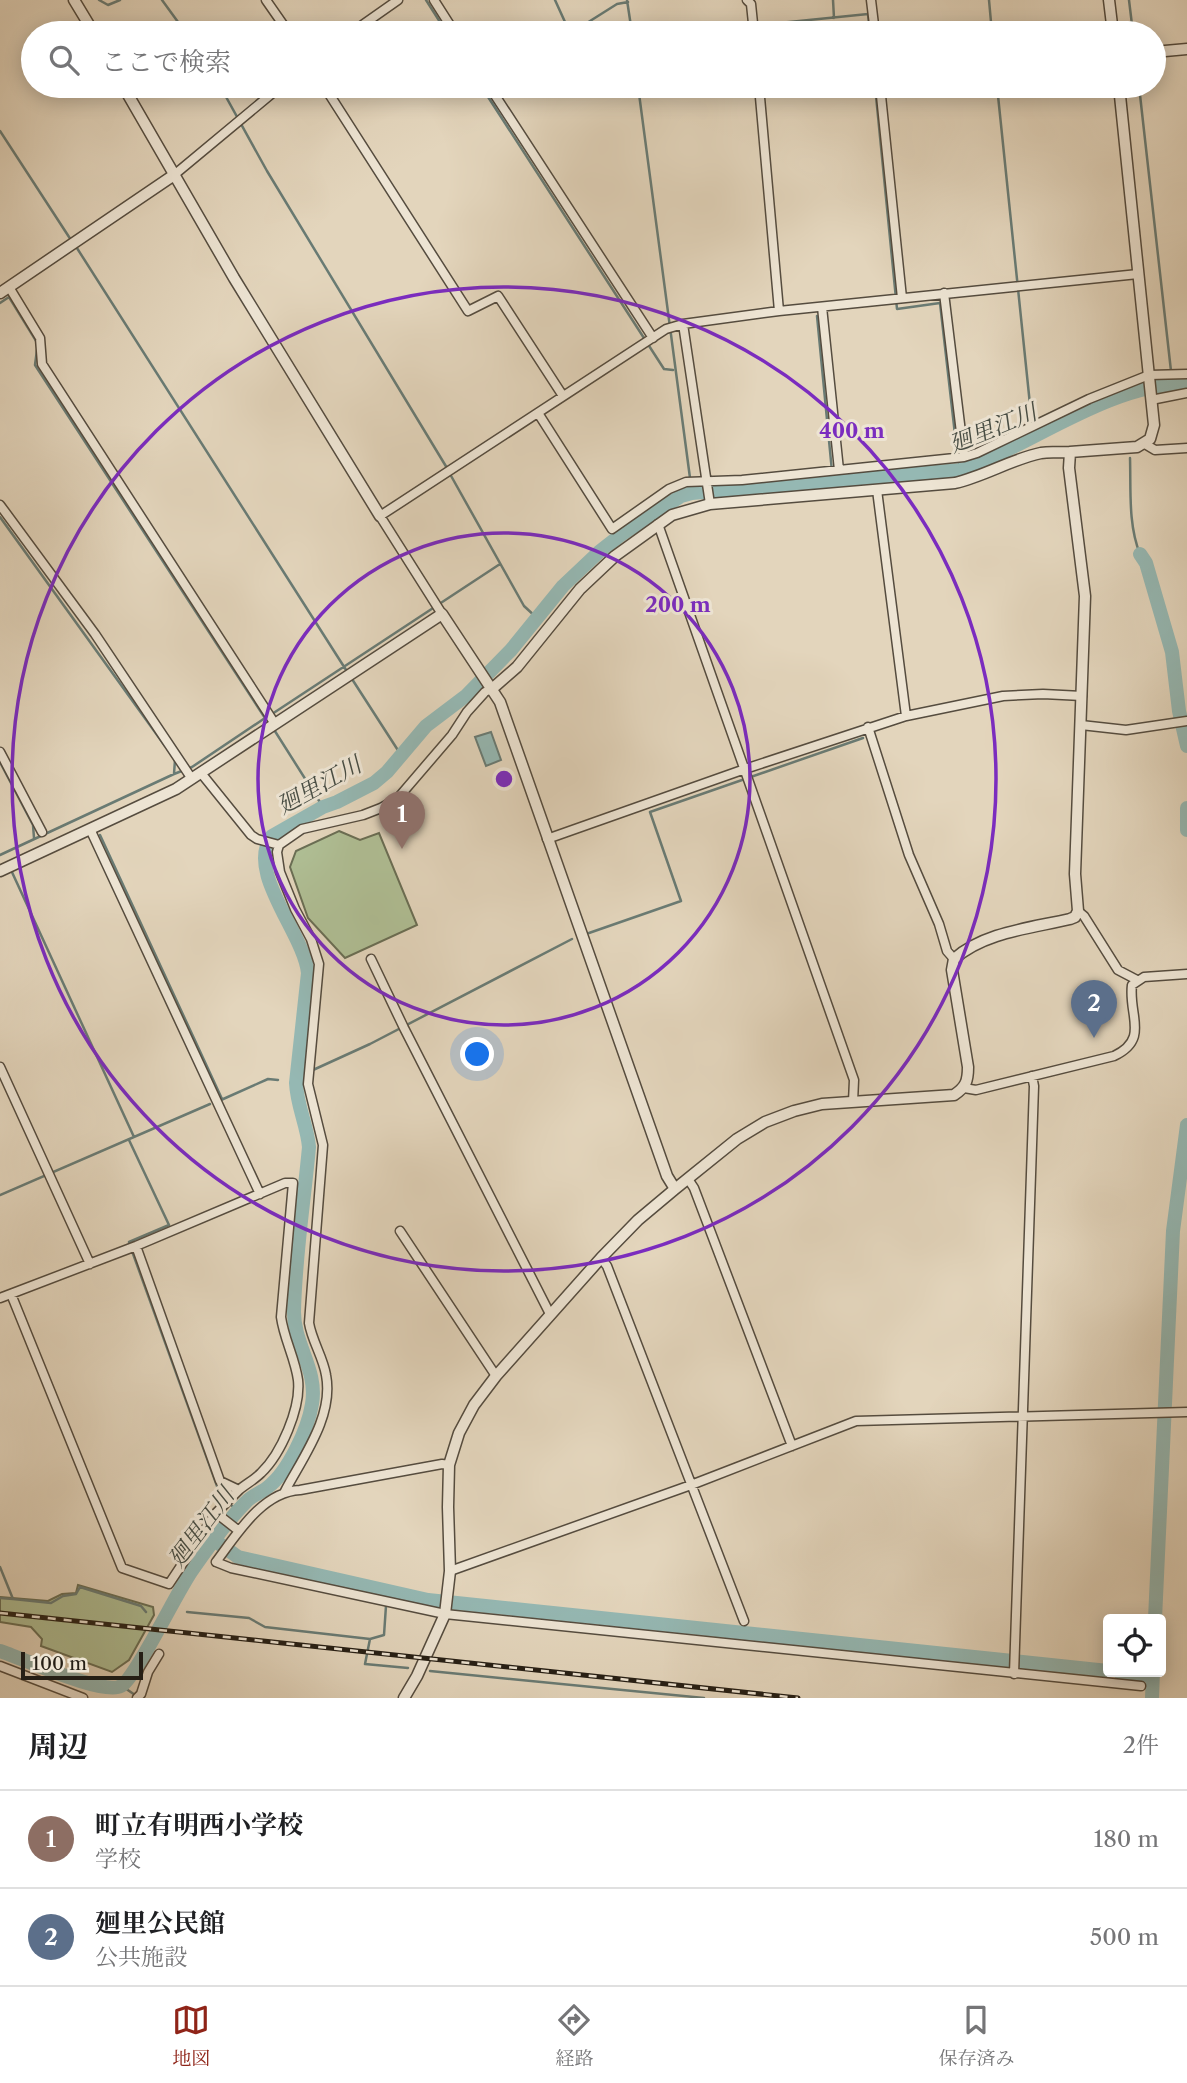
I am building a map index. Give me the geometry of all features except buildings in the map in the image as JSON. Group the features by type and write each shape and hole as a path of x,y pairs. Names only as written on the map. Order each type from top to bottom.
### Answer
{"street":[{"path":"74,0 87,21"},
{"path":"266,0 281,21"},
{"path":"368,21 398,0"},
{"path":"434,0 447,21"},
{"path":"747,0 751,4 753,21"},
{"path":"871,0 874,21"},
{"path":"1110,0 1112,21"},
{"path":"1166,51 1187,49"},
{"path":"130,98 380,516 500,702 667,1177 675,1189"},
{"path":"266,98 174,175 4,290 40,338 42,364 271,722"},
{"path":"332,98 468,311 498,296 562,396"},
{"path":"496,98 648,341"},
{"path":"760,98 779,312"},
{"path":"881,98 898,298"},
{"path":"1120,98 1152,400 1153,434 1145,444 1137,447 1042,453 1015,461 980,477 956,483 709,502 672,515 615,556 580,589 517,667 485,692 467,712 452,735 398,798 363,815 302,829 279,845 277,852 281,872 295,909 311,939 319,964 309,1068 310,1098 323,1144 309,1323 327,1375 327,1394 325,1410 313,1441 285,1491 255,1513 216,1562 231,1568 445,1614 1141,1686"},
{"path":"380,516 666,329 679,324 898,298 1138,274"},
{"path":"944,293 964,457"},
{"path":"822,307 834,470"},
{"path":"679,324 709,502"},
{"path":"538,412 612,529 669,489 690,481 742,480 964,457 1089,398 1149,375 1187,374"},
{"path":"1152,400 1187,393"},
{"path":"1145,444 1155,450 1187,448"},
{"path":"404,1698 445,1614 450,1572 449,1465 459,1433 474,1405 496,1376 638,1220 737,1139 765,1122 822,1104 954,1095 964,1088 968,1080 968,1067 952,970 954,959 966,948 982,941 1070,919 1078,911 1074,874 1085,596 1069,468 1070,452"},
{"path":"877,490 906,716"},
{"path":"0,505 95,634 191,773 251,835 279,845"},
{"path":"659,524 854,1080 853,1102"},
{"path":"6,868 176,789 191,773 350,675 438,608"},
{"path":"547,839 747,775 868,727 906,716 1003,696 1082,696"},
{"path":"1081,725 1126,730 1187,721"},
{"path":"868,727 909,855 939,924 947,951 954,959"},
{"path":"0,752 42,832"},
{"path":"90,829 260,1194"},
{"path":"1078,911 1084,916 1118,970 1137,980"},
{"path":"372,959 402,1025 550,1314"},
{"path":"964,1088 976,1090 1114,1056 1127,1050 1134,1041 1136,1028 1132,985 1144,977 1187,974"},
{"path":"0,1068 90,1264"},
{"path":"1014,1674 1032,1076"},
{"path":"688,1179 694,1188 792,1446"},
{"path":"0,1298 10,1294 90,1264 133,1247 285,1183 293,1183 281,1317 283,1334 298,1379 298,1395 292,1419 275,1457 261,1474 239,1490 216,1513 169,1584 122,1568 10,1294"},
{"path":"400,1231 496,1376"},
{"path":"133,1247 220,1481 239,1490"},
{"path":"601,1258 607,1266 744,1621"},
{"path":"450,1572 691,1485 856,1421 1187,1412"},
{"path":"285,1491 449,1465"},
{"path":"216,1513 239,1531"},
{"path":"139,1696 148,1672 159,1654"},
{"path":"0,1666 83,1698"}],"green space":[{"path":"339,831 360,840 379,833 417,925 345,958 308,918 290,867 296,851"},
{"path":"78,1585 153,1607 154,1615 129,1660 112,1672 41,1646 42,1639 31,1627 0,1622 0,1597 48,1601 62,1594 76,1593"}],"water":[{"path":"491,732 501,760 486,766 475,737"}],"waterway":[{"path":"99,0 108,5 120,0"},
{"path":"162,0 177,21"},
{"path":"426,0 439,21"},
{"path":"555,0 565,21"},
{"path":"627,0 630,21"},
{"path":"833,0 834,18"},
{"path":"989,0 991,21"},
{"path":"1129,0 1132,21"},
{"path":"590,21 617,4 628,2"},
{"path":"799,21 868,14 869,21"},
{"path":"227,98 267,171 447,468"},
{"path":"489,98 664,369 673,370"},
{"path":"640,98 692,493"},
{"path":"876,98 897,309 940,303 957,452"},
{"path":"998,98 1032,424"},
{"path":"1140,98 1171,371"},
{"path":"0,131 71,240"},
{"path":"75,245 348,673"},
{"path":"0,303 9,297 38,344"},
{"path":"817,316 833,482"},
{"path":"0,855 192,767 265,718 35,365 37,350"},
{"name":"廻里江川","path":"0,1651 98,1686 121,1686 136,1667 186,1579 205,1552 246,1502 268,1487 283,1471 306,1425 312,1404 312,1380 298,1336 294,1312 309,1147 296,1083 308,973 297,940 270,885 266,851 272,836 323,807 374,783 387,772 426,726 467,695 511,650 563,586 599,552 681,496 960,470 988,460 1076,415 1121,396 1143,389 1187,384"},
{"path":"1130,458 1132,519 1140,554"},
{"name":"廻里江川","path":"959,464 960,470"},
{"path":"450,474 524,606 537,618"},
{"path":"0,517 165,746"},
{"path":"1140,554 1146,563 1172,652 1179,711 1187,746"},
{"path":"272,714 500,564"},
{"path":"352,679 401,755"},
{"path":"266,717 323,807"},
{"path":"589,933 681,901 650,812 863,738"},
{"path":"174,774 175,760"},
{"path":"0,762 33,825 34,838"},
{"path":"1187,808 1187,830"},
{"path":"100,835 222,1099"},
{"path":"11,870 134,1137"},
{"path":"313,1070 370,1044 572,939"},
{"name":"廻里江川","path":"296,1069 306,1070"},
{"path":"221,1100 268,1079 278,1080"},
{"name":"廻里江川","path":"291,1082 296,1083"},
{"path":"0,1195 210,1104"},
{"path":"1155,1614 1173,1231 1187,1125"},
{"path":"129,1140 169,1225 129,1242 130,1245"},
{"path":"132,1251 217,1486 223,1495"},
{"path":"232,1506 239,1510"},
{"path":"214,1540 238,1557 428,1600 1103,1670"},
{"path":"0,1567 13,1599 51,1603 63,1596 76,1594 80,1587 141,1606 146,1612"},
{"path":"187,1612 249,1618 265,1627 370,1639 384,1635 387,1591"},
{"path":"0,1598 13,1599"},
{"path":"370,1639 365,1664 408,1668"},
{"path":"430,1671 704,1698"},
{"path":"1152,1698 1153,1677"},
{"path":"122,1686 135,1695"}],"railway":[{"path":"0,1613 798,1698"}],"place":[{"name":"町立有明西小学校","path":"402,849"},
{"name":"廻里公民館","path":"1094,1038"}]}
